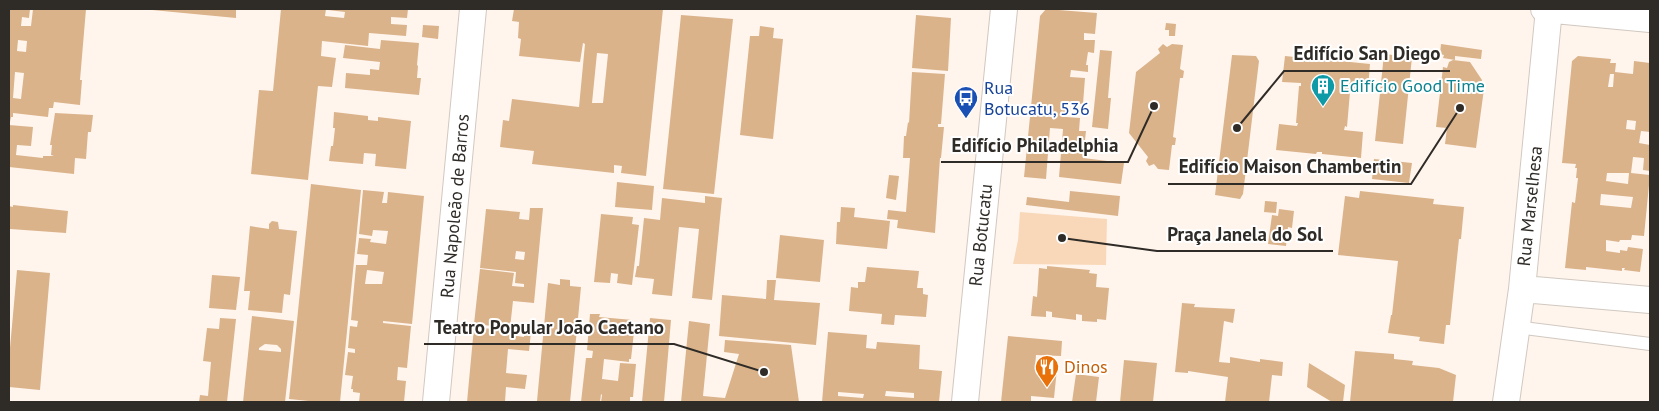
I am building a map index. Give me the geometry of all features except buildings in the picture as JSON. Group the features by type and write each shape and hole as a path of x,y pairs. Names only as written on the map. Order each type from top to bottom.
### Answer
{"street":[{"name":"Rua Napoleão de Barros","path":"436,402 473,9"},
{"name":"Rua Botucatu","path":"965,402 1004,9"},
{"path":"1544,9 1650,19"},
{"name":"Rua Marselhesa","path":"1506,402 1522,289 1549,9"},
{"path":"1522,289 1650,300"}],"lane":[{"path":"1516,327 1650,344"}],"shaded area":[{"path":"1020,212 1107,219 1106,265 1013,264 1018,240"}],"place":[{"name":"Edifício Philadelphia","path":"1154,106"},
{"name":"Edifício Good Time","path":"1323,107"},
{"name":"Edifício Maison Chambertin","path":"1460,108"},
{"name":"Rua Botucatu, 536","path":"966,119"},
{"name":"Edifício San Diego","path":"1237,128"},
{"name":"Praça Janela do Sol","path":"1062,238"},
{"name":"Teatro Popular João Caetano","path":"764,372"},
{"name":"Dinos","path":"1047,388"}]}
